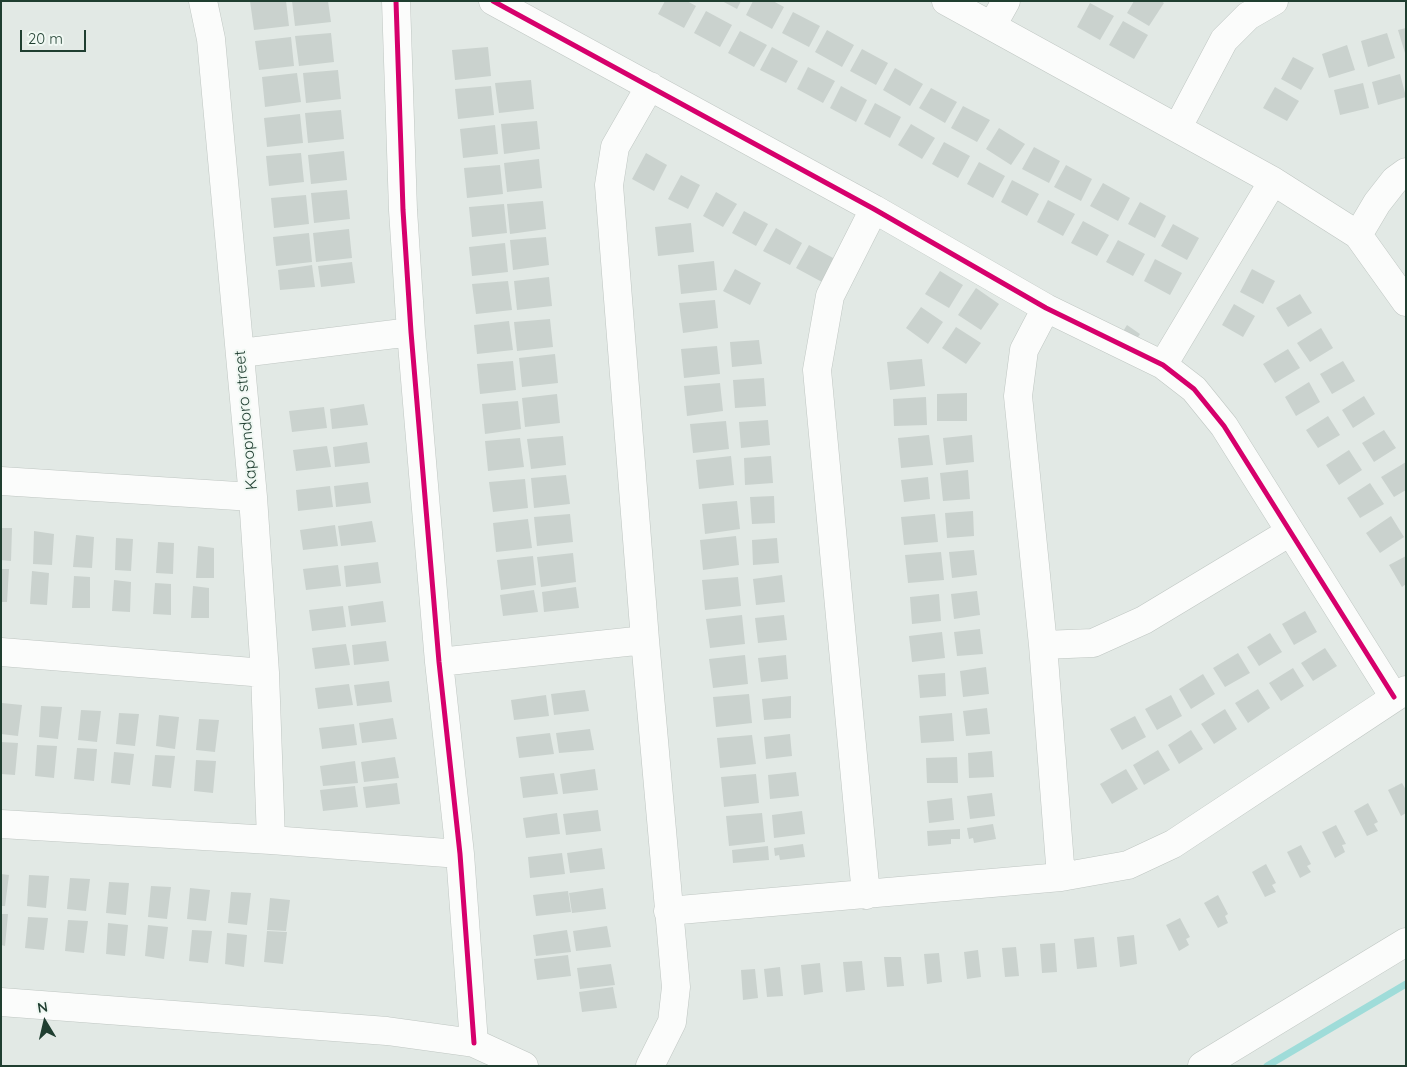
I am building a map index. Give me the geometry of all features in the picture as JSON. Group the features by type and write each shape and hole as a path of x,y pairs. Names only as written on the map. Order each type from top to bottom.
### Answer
{"street":[{"name":"Kapopndoro street","path":"203,1 211,40 253,497 265,673 271,840"},
{"path":"396,1 403,210 411,332 439,662 460,854 474,1043"},
{"path":"493,1 874,210 1046,308 1163,365 1194,389 1224,426 1290,532 1400,694 1174,844 1128,865 1061,877 668,911"},
{"path":"946,1 1273,181 1358,235 1406,302"},
{"path":"992,26 1006,1"},
{"path":"1178,128 1224,40 1248,16 1274,1"},
{"path":"650,86 616,147 609,185 668,911 676,987 672,1022 650,1066"},
{"path":"1358,235 1377,203 1394,180 1406,172"},
{"path":"1163,365 1273,181"},
{"path":"866,895 817,370 830,296 874,210"},
{"path":"1046,308 1024,350 1018,396 1043,645 1061,877"},
{"path":"240,353 411,332"},
{"path":"1,481 253,497"},
{"path":"1043,645 1093,643 1136,624 1290,532"},
{"path":"439,662 646,640"},
{"path":"1,652 265,673"},
{"path":"1,824 271,840 460,854"},
{"path":"1202,1066 1406,942"},
{"path":"1,1002 387,1031 474,1043 524,1066"}],"building":[{"path":"250,1 286,1 289,26 254,30"},
{"path":"292,1 328,1 331,22 295,26"},
{"path":"665,1 687,1 696,6 684,28 658,14"},
{"path":"722,1 741,1 737,9"},
{"path":"753,1 773,1 784,7 772,29 746,15"},
{"path":"1134,1 1161,1 1164,3 1149,26 1127,13"},
{"path":"1090,3 1114,16 1100,40 1077,27"},
{"path":"706,11 732,25 720,47 694,33"},
{"path":"793,12 820,26 809,47 782,33"},
{"path":"1123,21 1148,35 1134,59 1109,45"},
{"path":"1406,28 1406,53 1405,53 1398,30"},
{"path":"827,30 854,45 842,67 815,52"},
{"path":"740,31 767,45 754,67 728,53"},
{"path":"331,33 334,62 299,66 295,36"},
{"path":"1387,33 1395,58 1368,67 1361,41"},
{"path":"291,37 294,66 259,70 255,41"},
{"path":"1347,45 1355,70 1329,78 1322,54"},
{"path":"488,47 491,76 455,80 452,50"},
{"path":"772,47 798,61 786,83 760,70"},
{"path":"862,49 888,63 876,85 850,71"},
{"path":"1293,57 1314,68 1301,90 1281,79"},
{"path":"808,67 835,81 823,103 797,89"},
{"path":"895,68 923,84 910,106 883,90"},
{"path":"338,70 341,99 306,103 303,73"},
{"path":"297,73 301,102 265,107 262,77"},
{"path":"1400,74 1406,97 1378,105 1372,82"},
{"path":"531,80 534,109 499,113 495,83"},
{"path":"1363,83 1369,108 1340,115 1334,90"},
{"path":"491,86 494,115 458,119 455,89"},
{"path":"841,86 867,100 856,122 830,108"},
{"path":"1275,87 1299,101 1287,121 1263,108"},
{"path":"931,88 957,102 945,123 919,108"},
{"path":"875,103 901,117 890,138 864,124"},
{"path":"963,106 990,120 977,142 951,128"},
{"path":"341,110 344,139 308,143 305,113"},
{"path":"300,114 303,143 267,147 264,118"},
{"path":"537,121 540,149 504,154 501,124"},
{"path":"911,124 935,138 922,159 898,145"},
{"path":"495,125 498,154 463,158 460,129"},
{"path":"999,128 1025,144 1011,165 986,149"},
{"path":"944,142 970,156 958,178 932,164"},
{"path":"1034,147 1060,161 1049,183 1022,169"},
{"path":"344,151 347,180 311,184 308,155"},
{"path":"301,153 304,182 269,186 266,156"},
{"path":"646,153 667,165 654,191 632,179"},
{"path":"539,159 542,188 507,192 504,163"},
{"path":"979,162 1005,176 993,198 967,184"},
{"path":"500,165 503,194 467,198 464,168"},
{"path":"1066,165 1092,179 1081,201 1054,187"},
{"path":"681,175 700,185 688,209 668,199"},
{"path":"1012,180 1039,194 1027,216 1001,202"},
{"path":"1103,183 1130,198 1118,221 1090,206"},
{"path":"347,190 350,219 314,223 311,193"},
{"path":"716,192 737,204 723,227 703,216"},
{"path":"306,195 309,224 274,228 271,198"},
{"path":"1048,200 1075,214 1063,236 1037,222"},
{"path":"543,201 546,229 510,234 507,204"},
{"path":"1140,202 1166,216 1155,238 1128,224"},
{"path":"504,204 507,233 472,237 469,207"},
{"path":"744,211 768,224 756,246 732,233"},
{"path":"1083,221 1109,235 1097,256 1071,243"},
{"path":"691,223 694,252 658,256 655,227"},
{"path":"1173,224 1199,238 1187,260 1161,246"},
{"path":"776,228 802,243 790,265 763,251"},
{"path":"349,229 352,258 316,262 313,233"},
{"path":"309,233 312,262 276,266 273,237"},
{"path":"546,237 549,265 513,270 510,240"},
{"path":"1118,240 1145,254 1133,276 1106,262"},
{"path":"505,243 508,272 472,276 469,247"},
{"path":"809,245 835,259 822,282 796,268"},
{"path":"1155,259 1182,273 1170,295 1144,281"},
{"path":"714,261 717,290 681,294 678,265"},
{"path":"352,262 355,283 321,287 318,266"},
{"path":"312,265 315,287 280,290 278,270"},
{"path":"735,269 761,283 750,305 723,291"},
{"path":"1252,269 1275,281 1263,304 1240,292"},
{"path":"940,271 963,285 949,308 925,294"},
{"path":"549,277 552,306 517,310 514,281"},
{"path":"508,281 512,310 476,314 472,284"},
{"path":"976,288 999,304 981,330 958,315"},
{"path":"1300,294 1312,313 1288,327 1276,308"},
{"path":"715,300 718,328 683,333 679,303"},
{"path":"1234,304 1255,316 1243,337 1222,325"},
{"path":"921,307 943,322 928,344 906,328"},
{"path":"550,319 553,347 517,351 514,322"},
{"path":"509,321 513,350 477,354 474,325"},
{"path":"1127,325 1140,334 1135,342 1122,333"},
{"path":"956,327 981,343 966,364 942,348"},
{"path":"1321,328 1333,348 1310,362 1297,343"},
{"path":"759,340 762,364 732,367 730,342"},
{"path":"717,346 720,374 684,378 681,349"},
{"path":"1288,349 1300,368 1275,383 1263,364"},
{"path":"555,354 558,383 522,387 519,358"},
{"path":"922,359 925,386 890,390 887,362"},
{"path":"513,361 516,390 480,394 477,364"},
{"path":"1343,361 1355,381 1332,394 1320,374"},
{"path":"764,378 766,406 735,408 733,380"},
{"path":"1309,382 1320,402 1296,416 1285,397"},
{"path":"720,383 723,411 687,416 684,386"},
{"path":"967,393 967,421 937,421 937,394"},
{"path":"557,394 560,423 525,427 522,398"},
{"path":"1364,396 1375,414 1353,428 1342,410"},
{"path":"926,397 927,425 894,426 893,399"},
{"path":"518,401 521,429 485,434 482,404"},
{"path":"364,404 368,425 332,429 330,409"},
{"path":"324,407 327,428 292,432 289,411"},
{"path":"1328,416 1340,435 1318,448 1306,430"},
{"path":"768,420 770,445 741,448 739,422"},
{"path":"726,421 729,449 693,453 690,424"},
{"path":"1384,430 1396,448 1374,462 1362,443"},
{"path":"929,435 933,465 901,468 898,438"},
{"path":"972,435 974,462 946,465 943,438"},
{"path":"563,436 566,465 531,469 527,439"},
{"path":"520,438 524,467 488,471 485,441"},
{"path":"367,442 370,463 335,467 333,447"},
{"path":"327,446 331,467 296,471 293,450"},
{"path":"1349,450 1362,470 1339,485 1326,465"},
{"path":"731,456 734,485 699,489 696,460"},
{"path":"771,456 773,483 745,485 744,458"},
{"path":"1406,462 1406,490 1394,497 1381,477"},
{"path":"968,470 970,499 943,501 940,473"},
{"path":"566,475 570,504 534,508 531,478"},
{"path":"928,477 930,499 904,502 901,480"},
{"path":"525,479 528,508 493,512 489,482"},
{"path":"368,482 371,503 336,507 334,486"},
{"path":"1370,483 1384,504 1360,518 1347,498"},
{"path":"330,486 333,507 298,511 296,490"},
{"path":"774,496 775,523 752,524 750,497"},
{"path":"737,501 740,529 705,534 702,504"},
{"path":"973,511 974,536 947,538 945,513"},
{"path":"570,514 573,542 537,546 534,517"},
{"path":"935,514 938,542 904,545 901,517"},
{"path":"1391,516 1404,537 1380,553 1366,533"},
{"path":"528,519 532,548 496,552 493,523"},
{"path":"372,521 376,542 341,546 338,526"},
{"path":"335,525 338,546 303,550 300,530"},
{"path":"1,528 12,528 11,561 1,560"},
{"path":"34,531 54,534 52,565 33,564"},
{"path":"76,535 94,537 92,568 73,567"},
{"path":"736,536 739,565 703,570 700,540"},
{"path":"116,538 133,539 131,571 115,570"},
{"path":"777,538 779,563 753,565 752,540"},
{"path":"158,542 174,543 173,574 156,573"},
{"path":"198,546 214,548 214,578 196,578"},
{"path":"974,550 977,575 952,578 949,552"},
{"path":"941,552 944,580 908,583 905,555"},
{"path":"573,553 576,582 541,587 537,557"},
{"path":"533,556 536,585 501,590 497,560"},
{"path":"1406,556 1406,584 1402,587 1389,565"},
{"path":"378,562 381,583 346,587 344,566"},
{"path":"338,565 341,586 306,590 303,569"},
{"path":"1,569 9,569 7,602 1,602"},
{"path":"32,571 49,573 47,605 30,604"},
{"path":"782,575 785,602 756,605 753,579"},
{"path":"74,576 90,577 90,608 72,608"},
{"path":"738,577 741,606 705,610 702,580"},
{"path":"114,580 131,582 130,612 112,611"},
{"path":"155,583 171,584 171,615 153,614"},
{"path":"193,586 209,588 209,618 191,618"},
{"path":"576,587 579,608 544,612 542,592"},
{"path":"534,590 538,612 503,616 500,595"},
{"path":"977,591 980,615 954,619 951,594"},
{"path":"939,594 941,621 912,624 910,597"},
{"path":"383,601 386,622 351,626 348,606"},
{"path":"343,606 346,627 312,631 309,610"},
{"path":"1305,611 1317,632 1294,645 1282,624"},
{"path":"742,615 745,644 710,648 706,619"},
{"path":"784,615 787,640 758,643 755,618"},
{"path":"980,629 983,654 957,656 954,632"},
{"path":"942,632 945,658 912,662 909,636"},
{"path":"1270,633 1282,652 1259,666 1247,647"},
{"path":"386,641 389,661 354,665 352,645"},
{"path":"346,644 350,665 315,669 312,648"},
{"path":"1325,648 1337,666 1313,681 1301,663"},
{"path":"1238,653 1250,673 1225,687 1213,668"},
{"path":"745,655 748,684 713,688 709,659"},
{"path":"786,655 788,679 761,682 758,658"},
{"path":"986,667 989,694 963,697 960,671"},
{"path":"1293,668 1304,686 1281,701 1269,683"},
{"path":"945,673 946,696 920,698 918,675"},
{"path":"1203,674 1215,694 1191,709 1179,689"},
{"path":"389,681 392,702 357,706 354,685"},
{"path":"349,684 353,705 318,709 315,688"},
{"path":"1258,689 1270,708 1248,723 1235,703"},
{"path":"585,690 589,711 554,715 551,694"},
{"path":"749,694 752,723 716,727 713,697"},
{"path":"546,695 549,716 514,720 511,700"},
{"path":"1171,695 1182,716 1157,730 1145,709"},
{"path":"791,696 791,718 764,720 762,699"},
{"path":"2,703 22,705 18,736 1,734"},
{"path":"41,706 62,707 58,739 39,737"},
{"path":"987,708 990,734 966,736 963,711"},
{"path":"1225,709 1237,729 1214,744 1201,724"},
{"path":"81,710 101,711 97,742 78,740"},
{"path":"119,713 139,714 135,746 116,744"},
{"path":"952,713 954,741 921,743 919,716"},
{"path":"159,715 179,717 175,749 156,746"},
{"path":"1135,716 1146,737 1122,750 1110,729"},
{"path":"393,718 397,739 362,743 359,723"},
{"path":"199,719 219,720 215,752 196,750"},
{"path":"354,724 357,745 322,749 319,728"},
{"path":"590,729 594,750 559,753 556,733"},
{"path":"1191,730 1203,749 1179,764 1168,745"},
{"path":"550,733 554,754 519,758 516,737"},
{"path":"790,734 792,756 766,759 764,737"},
{"path":"752,735 756,764 720,768 717,738"},
{"path":"1,742 18,743 15,775 1,774"},
{"path":"37,745 57,746 54,778 35,776"},
{"path":"77,748 97,749 94,781 74,779"},
{"path":"1158,750 1170,770 1144,785 1133,765"},
{"path":"992,751 994,777 969,778 968,753"},
{"path":"114,752 134,754 130,785 111,783"},
{"path":"155,755 175,756 171,788 152,786"},
{"path":"395,757 399,778 364,782 361,762"},
{"path":"957,757 958,783 927,783 926,758"},
{"path":"196,760 216,761 213,793 194,791"},
{"path":"355,761 358,783 323,786 320,766"},
{"path":"595,769 598,790 563,794 560,774"},
{"path":"1126,769 1138,789 1112,804 1100,784"},
{"path":"796,772 799,796 770,799 768,775"},
{"path":"554,773 558,794 523,798 520,777"},
{"path":"756,774 759,803 724,807 721,777"},
{"path":"397,783 400,804 366,808 363,787"},
{"path":"1402,783 1406,790 1406,813 1401,816 1388,790"},
{"path":"355,786 358,807 323,811 320,790"},
{"path":"992,793 995,816 970,819 967,796"},
{"path":"952,798 954,820 929,823 927,801"},
{"path":"1368,803 1378,822 1374,824 1378,831 1367,836 1354,811"},
{"path":"598,810 601,831 566,835 563,814"},
{"path":"802,811 805,834 774,838 772,815"},
{"path":"557,813 560,834 526,838 523,818"},
{"path":"762,813 765,842 729,846 726,816"},
{"path":"993,824 996,839 974,843 973,838 969,839 967,828"},
{"path":"1336,825 1346,844 1342,845 1345,852 1335,858 1322,832"},
{"path":"960,829 960,839 951,839 951,844 928,846 927,831"},
{"path":"803,844 805,857 780,860 779,855 775,856 774,848"},
{"path":"1301,845 1311,864 1307,866 1311,872 1300,878 1287,852"},
{"path":"768,846 769,860 733,863 732,850"},
{"path":"602,848 605,869 570,873 567,853"},
{"path":"562,853 565,874 530,878 528,857"},
{"path":"1266,864 1276,883 1272,885 1276,892 1265,897 1252,872"},
{"path":"1,874 9,875 5,906 1,906"},
{"path":"29,875 49,876 46,908 27,906"},
{"path":"70,878 90,879 86,911 67,909"},
{"path":"109,882 129,883 126,915 106,913"},
{"path":"151,886 171,887 167,919 148,917"},
{"path":"190,888 210,890 206,921 187,919"},
{"path":"603,888 606,909 572,913 569,893"},
{"path":"568,891 571,912 536,916 533,895"},
{"path":"231,892 251,893 247,925 228,923"},
{"path":"1218,895 1228,914 1225,916 1228,923 1218,928 1204,903"},
{"path":"270,898 290,900 286,931 267,930"},
{"path":"1,914 8,914 5,946 1,945"},
{"path":"28,917 48,918 44,950 25,948"},
{"path":"1180,918 1190,937 1186,939 1189,945 1179,951 1166,925"},
{"path":"68,920 88,921 84,953 65,951"},
{"path":"108,923 128,925 125,956 106,954"},
{"path":"148,925 168,927 164,959 145,956"},
{"path":"607,926 611,947 576,951 573,931"},
{"path":"192,930 212,931 208,963 189,961"},
{"path":"567,930 571,952 536,956 533,935"},
{"path":"267,931 287,932 283,964 264,962"},
{"path":"227,933 247,935 244,967 225,964"},
{"path":"1134,935 1137,964 1120,967 1117,937"},
{"path":"1094,937 1097,967 1077,969 1074,939"},
{"path":"1055,943 1057,972 1042,973 1040,944"},
{"path":"1016,947 1019,976 1005,977 1002,948"},
{"path":"978,950 981,977 967,979 964,952"},
{"path":"939,953 942,982 927,984 924,954"},
{"path":"568,955 571,976 537,980 534,959"},
{"path":"884,957 901,957 904,986 887,987"},
{"path":"862,961 865,990 846,992 843,962"},
{"path":"820,963 823,992 804,995 801,965"},
{"path":"611,964 615,985 580,989 577,968"},
{"path":"780,967 783,996 767,997 764,969"},
{"path":"755,969 758,998 743,1000 741,970"},
{"path":"613,987 617,1008 582,1012 579,992"}],"waterway":[{"path":"1267,1066 1406,984"}],"cycle path":[{"path":"396,1 403,210 411,332 439,662 460,854 474,1043"},
{"path":"493,1 874,209 1046,308 1163,365 1194,389 1224,426 1394,697"}]}
